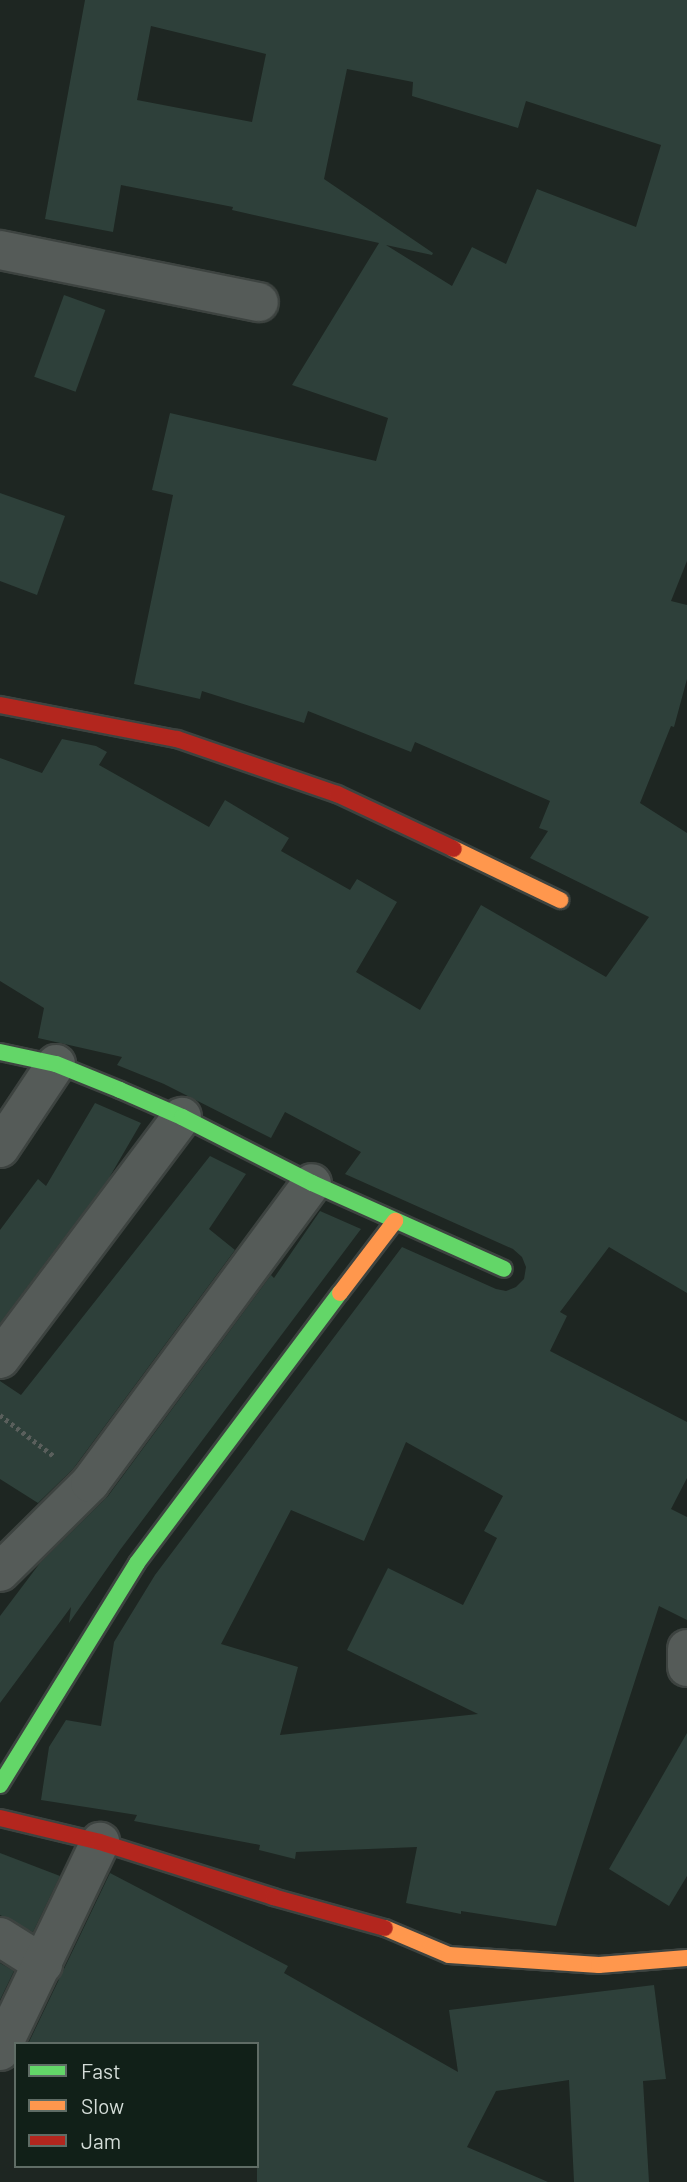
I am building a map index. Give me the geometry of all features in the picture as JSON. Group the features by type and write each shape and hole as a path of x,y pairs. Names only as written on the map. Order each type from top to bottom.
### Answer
{"street":[{"path":"2,256 259,302"},
{"path":"0,705 177,739 325,790 560,900"},
{"path":"0,1052 56,1064 182,1117 312,1184 504,1269"},
{"path":"0,1147 56,1064"},
{"path":"0,1359 182,1117"},
{"path":"0,1572 90,1483 312,1184"},
{"path":"0,1785 137,1563 395,1221"},
{"path":"687,1649 687,1667"},
{"path":"0,1818 100,1842 273,1897 379,1925 449,1955 599,1965 687,1958"},
{"path":"0,2051 100,1842"},
{"path":"0,1937 43,1964"}],"path":[{"path":"0,1415 90,1483"}],"building":[{"path":"85,0 687,0 687,561 671,601 687,605 687,679 674,727 671,726 640,803 687,833 687,1293 609,1247 560,1312 567,1316 550,1351 687,1422 687,1478 671,1509 687,1517 687,1620 659,1606 556,1926 461,1911 461,1914 406,1903 417,1847 296,1852 295,1859 259,1850 260,1845 134,1821 137,1815 41,1800 49,1747 66,1720 101,1726 114,1642 155,1575 402,1247 506,1291 516,1287 524,1279 526,1267 522,1257 513,1249 345,1174 361,1152 285,1112 271,1138 164,1084 117,1065 122,1057 38,1038 44,1008 0,981 0,758 42,773 62,739 96,746 107,752 99,765 209,827 225,800 289,838 281,851 350,890 357,879 397,902 356,972 420,1010 481,905 606,977 649,917 530,858 548,831 539,828 550,801 415,742 411,752 308,711 304,723 202,691 200,699 134,684 173,495 152,490 170,413 376,461 388,418 292,385 379,243 232,210 233,207 121,185 113,232 45,219","holes":["151,26 266,54 252,122 137,100","347,69 413,82 412,96 518,128 526,101 661,145 636,227 537,189 506,264 472,247 452,286 386,245 432,255 433,253 324,179","406,1442 503,1496 484,1531 497,1538 463,1605 388,1568 347,1650 478,1714 280,1735 298,1667 221,1644 291,1510 364,1541"]},
{"path":"64,295 105,310 76,392 34,377"},
{"path":"0,493 65,516 37,595 0,581"},
{"path":"95,1103 141,1123 109,1178 0,1323 0,1230 38,1179 46,1186"},
{"path":"210,1156 246,1174 209,1229 235,1250 73,1469 38,1503 0,1479 0,1381 21,1395"},
{"path":"320,1211 361,1229 120,1550 69,1623 71,1607 0,1703 0,1616 40,1563 108,1496 271,1275 274,1278"},
{"path":"687,1733 687,1876 669,1906 609,1869"},
{"path":"0,1853 60,1876 33,1932 0,1915"},
{"path":"110,1873 288,1966 284,1973 458,2072 449,2010 654,1985 666,2079 643,2081 649,2182 574,2182 569,2080 496,2091 467,2147 548,2182 257,2182 259,2042 29,2042"},
{"path":"0,1963 14,1971 0,2000"}],"traffic: fast":[{"path":"0,1052 56,1064 120,1090 182,1117 312,1183 504,1269"},
{"path":"0,1785 137,1563 340,1293"}],"traffic: slow":[{"path":"454,849 560,900"},
{"path":"340,1293 395,1221"},
{"path":"385,1928 449,1955 599,1965 687,1958"}],"traffic: jam":[{"path":"0,705 177,739 337,794 454,849"},
{"path":"0,1818 100,1842 273,1897 385,1928"}]}
